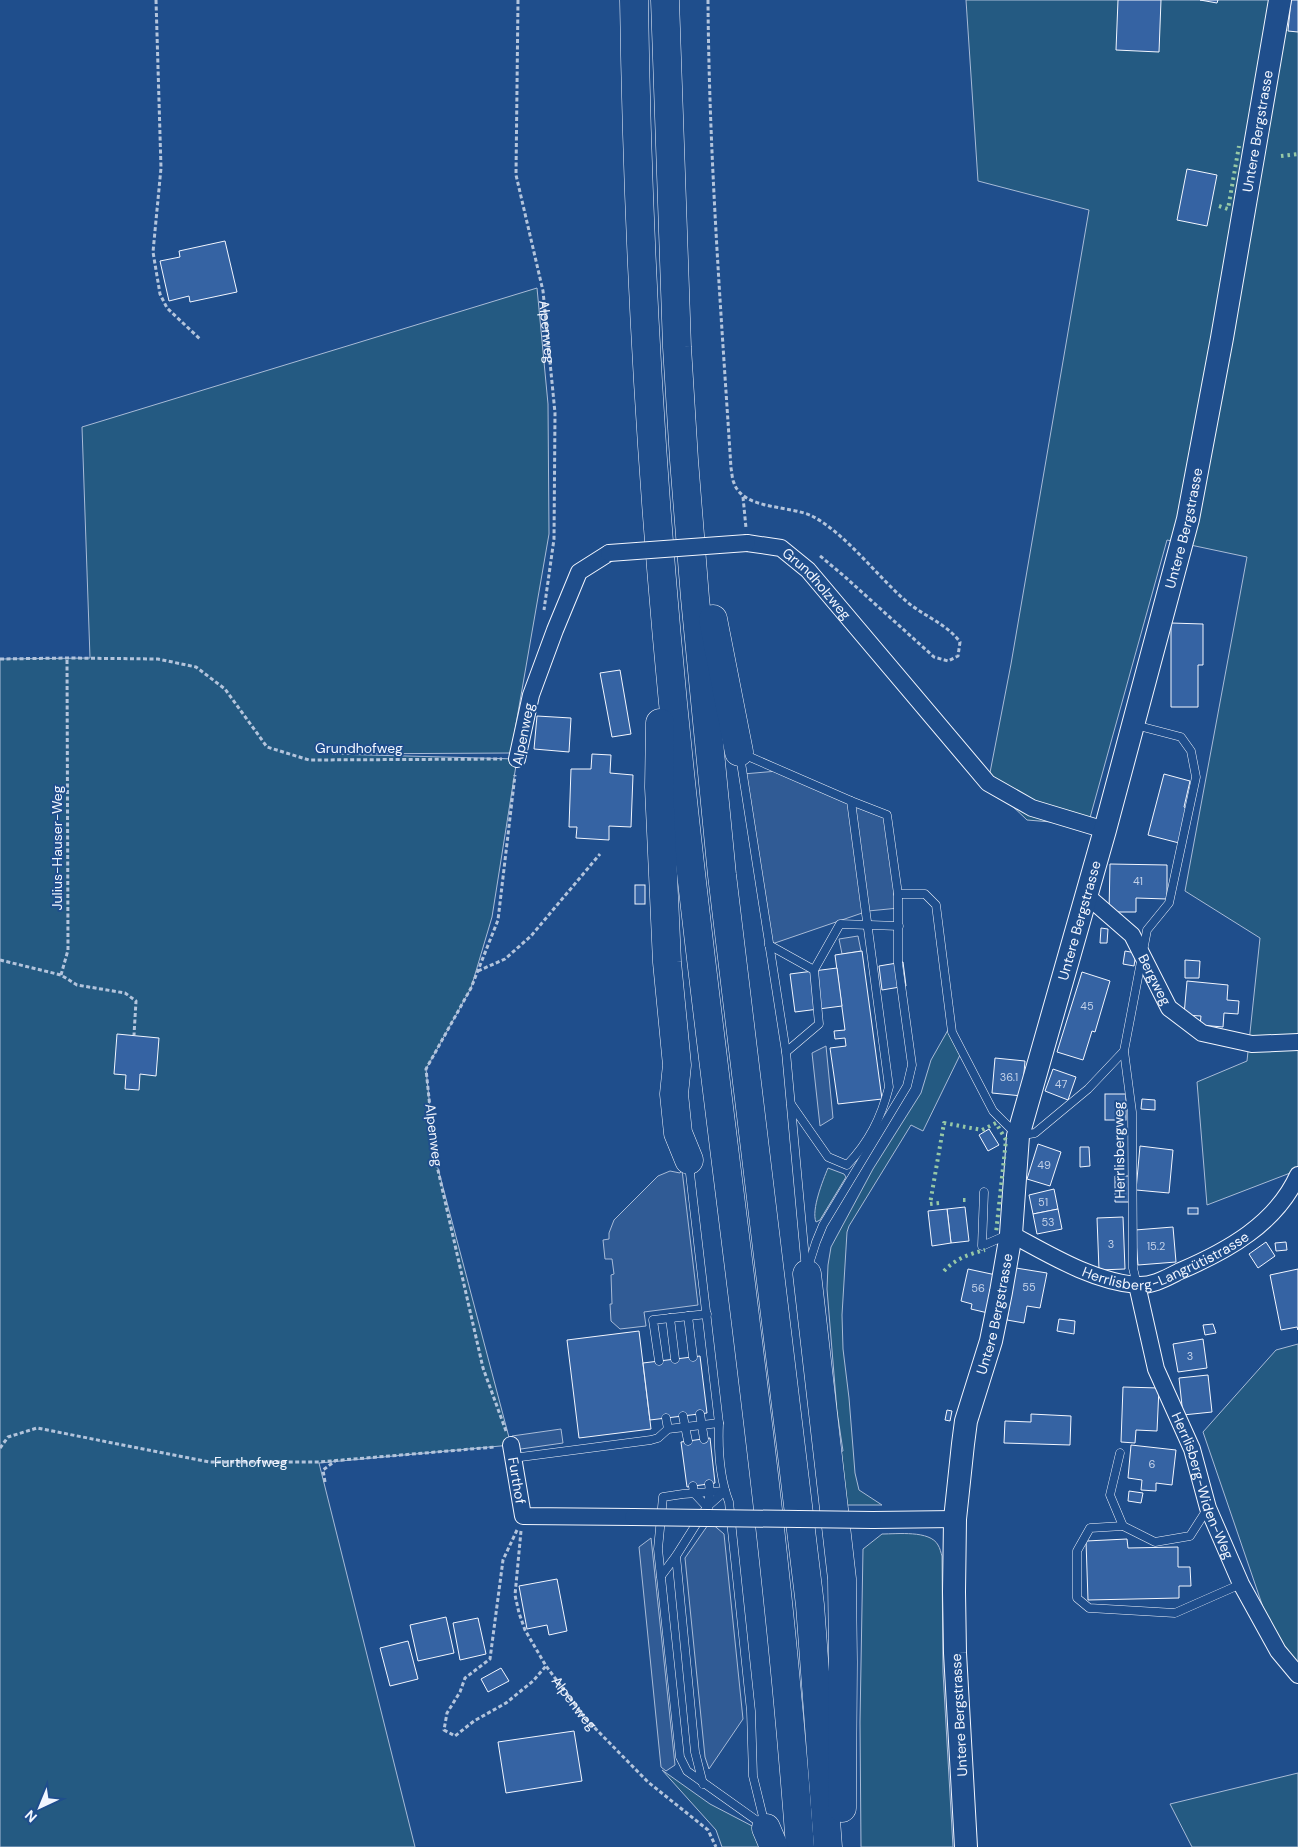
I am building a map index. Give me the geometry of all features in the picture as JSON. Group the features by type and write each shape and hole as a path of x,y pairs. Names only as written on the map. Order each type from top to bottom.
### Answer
{"highway":[{"path":"634,0 636,106 645,327 662,579 693,889 780,1618 800,1847"},
{"path":"665,0 672,222 684,460 695,598 722,875 809,1595 828,1847"},
{"path":"684,460 739,752"},
{"path":"662,579 659,787 663,876 667,962 676,1065 674,1094 678,1133 689,1160"},
{"path":"807,1274 842,1579 841,1847"}],"main road":[{"name":"Untere Bergstrasse","path":"966,1847 955,1653 954,1592 955,1519 962,1444 966,1421 991,1341 1001,1292 1011,1234 1018,1136 1105,830 1188,519 1222,338 1280,0"}],"street":[{"name":"Grundholzweg","path":"531,695 579,572 609,553 747,543 781,548 808,570 988,783 1032,808 1105,830"},
{"name":"Alpenweg","path":"517,759 531,695"},
{"name":"Bergweg","path":"1086,895 1132,935 1169,1008 1202,1033 1252,1044 1298,1042"},
{"name":"Herrlisberg-Langrütistrasse","path":"1011,1234 1092,1275 1137,1285 1152,1284 1207,1260 1259,1226 1277,1208 1298,1175"},
{"name":"Herrlisberg-Widen-Weg","path":"1137,1285 1156,1369 1192,1449 1208,1508 1241,1584 1278,1652 1298,1675"},
{"name":"Furthof","path":"512,1452 523,1516"},
{"path":"523,1516 873,1520 955,1519"}],"lane":[{"name":"Herrlisbergweg","path":"1133,725 1181,737 1191,751 1196,777 1169,903 1147,930 1124,1051 1132,1112 1133,1268 1137,1285"},
{"path":"739,752 886,815 898,894 898,963 912,1065 907,1086 823,1225 807,1274"},
{"path":"739,752 786,1052 807,1274"},
{"path":"791,1104 828,1157 847,1165 861,1150 882,1113 889,1088 851,801"},
{"path":"898,894 925,894 936,906 952,1032 994,1111 1018,1136 1035,1133 1088,1088 1124,1051"},
{"path":"786,1052 819,1024 814,970 840,924 898,926"},
{"path":"769,945 814,970"},
{"path":"689,1160 725,1491 729,1502 751,1712 753,1776 770,1837"},
{"path":"984,1192 982,1246 1011,1234"},
{"path":"658,1361 653,1320 707,1314"},
{"path":"688,1316 693,1357"},
{"path":"670,1318 675,1359"},
{"path":"700,1414 704,1439"},
{"path":"682,1416 688,1441"},
{"path":"666,1418 668,1429"},
{"path":"512,1452 651,1440 658,1438 668,1429 719,1423"},
{"path":"1120,1453 1110,1494 1123,1526"},
{"path":"725,1491 709,1488 693,1489 663,1497 658,1550 680,1757 687,1771 770,1837"},
{"path":"707,1507 709,1488"},
{"path":"693,1489 707,1507 731,1526"},
{"path":"661,1576 707,1507 725,1491"},
{"path":"1208,1508 1190,1536 1155,1542 1123,1526 1090,1528 1077,1551 1077,1598 1089,1608 1175,1612 1241,1584"},
{"path":"676,1556 696,1752 704,1784"}],"path":[{"path":"156,0 161,168 153,252 160,294 167,308 201,340"},
{"name":"Alpenweg","path":"518,0 516,175 543,291 555,413 554,539 543,617"},
{"path":"708,0 713,184 734,484 743,496 756,503 799,511 812,516 829,527 907,602 952,631 960,642 958,656 948,661 934,657 818,554"},
{"path":"743,496 747,543"},
{"name":"Julius-Hauser-Weg","path":"61,975 68,950 67,658"},
{"name":"Grundhofweg","path":"0,659 158,659 196,667 225,689 267,747 309,760 517,759"},
{"name":"Alpenweg","path":"512,1452 483,1368 435,1157 426,1069 471,988 498,920 517,759"},
{"path":"478,971 506,959 532,936 600,854"},
{"path":"0,960 61,975 77,985 125,993 136,1001 134,1035"},
{"name":"Furthofweg","path":"0,1448 8,1437 37,1428 209,1462 319,1462 512,1452"},
{"path":"325,1482 323,1470 335,1461"},
{"path":"523,1516 504,1560 490,1659 465,1678 460,1692 447,1713 444,1730 455,1736 474,1721 506,1703 533,1681 546,1666"},
{"name":"Alpenweg","path":"523,1516 515,1594 525,1630 546,1666 585,1718 648,1782 708,1830 716,1847"}],"shaded area":[{"path":"966,0 1298,0 1298,1170 1207,1205 1197,1082 1247,1061 1260,938 1185,891 1247,557 1167,540 1088,825 1027,820 988,783 1011,664 1089,210 978,181"},
{"path":"537,288 548,404 549,534 511,753 332,754 517,759 492,917 471,988 426,1069 435,1157 511,1445 319,1463 415,1847 0,1847 0,659 90,658 82,427"},
{"path":"778,771 887,815 899,908 868,911 769,945 743,774"},
{"path":"858,936 861,951 842,954 839,939"},
{"path":"948,1030 960,1055 923,1131 911,1125 847,1232 842,1315 843,1349 855,1473 859,1490 882,1505 841,1505 835,1453 843,1451 837,1411 827,1289 831,1247 873,1169 921,1093 931,1060"},
{"path":"826,1046 833,1118 820,1126 812,1053"},
{"path":"828,1168 844,1174 846,1177 820,1220 816,1222 816,1203"},
{"path":"682,1170 698,1305 644,1312 646,1326 620,1329 611,1321 611,1275 614,1274 612,1259 605,1259 603,1240 609,1239 609,1233 614,1220 658,1176 670,1171 680,1173"},
{"path":"1298,1344 1298,1675 1278,1651 1203,1432 1276,1350"},
{"path":"561,1429 563,1443 514,1450 512,1436"},
{"path":"710,1522 724,1534 743,1719 709,1769 705,1757 685,1558"},
{"path":"882,1534 913,1534 928,1537 938,1545 942,1556 943,1672 953,1847 861,1847 860,1722 863,1549"},
{"path":"651,1538 675,1765 666,1771 661,1767 639,1547"},
{"path":"662,1770 710,1804 756,1828 762,1847 722,1847 716,1830"},
{"path":"1298,1773 1298,1847 1192,1847 1170,1804"}],"building":[{"path":"1118,0 1161,0 1159,52 1116,50"},
{"path":"1200,0 1218,0 1217,3"},
{"path":"1291,0 1298,0 1298,32 1288,31"},
{"path":"1187,169 1217,175 1207,226 1177,220"},
{"path":"225,241 237,292 190,302 189,296 169,301 160,261 180,257 179,251"},
{"path":"1171,623 1203,624 1203,665 1198,665 1198,707 1171,707"},
{"path":"620,670 631,734 612,737 600,673"},
{"path":"537,716 571,718 569,752 534,749"},
{"path":"592,754 611,755 610,773 633,775 631,827 609,826 609,840 576,838 577,827 569,827 571,769 591,769"},
{"path":"1164,774 1190,781 1184,807 1188,809 1179,843 1148,835"},
{"path":"1110,864 1167,865 1167,899 1136,898 1136,912 1109,912"},
{"path":"635,885 645,885 645,904 635,904"},
{"path":"1101,928 1108,929 1107,943 1100,943"},
{"path":"862,951 882,1099 838,1104 830,1048 846,1046 845,1038 835,1039 834,1031 845,1030 835,955"},
{"path":"1125,951 1136,953 1134,966 1123,964"},
{"path":"1185,960 1200,961 1199,978 1185,978"},
{"path":"903,962 906,986 882,990 879,966"},
{"path":"837,968 842,1006 795,1012 790,974"},
{"path":"1082,972 1110,981 1095,1032 1092,1031 1083,1060 1057,1052"},
{"path":"1187,981 1228,985 1227,1000 1239,1001 1238,1014 1224,1013 1223,1027 1200,1025 1201,1016 1184,1015"},
{"path":"117,1034 159,1038 156,1076 140,1074 139,1090 125,1089 126,1075 114,1074"},
{"path":"995,1058 1025,1061 1022,1096 992,1093"},
{"path":"1053,1069 1076,1077 1068,1100 1045,1091"},
{"path":"1105,1094 1126,1094 1126,1120 1105,1120"},
{"path":"1142,1099 1155,1100 1155,1110 1141,1109"},
{"path":"989,1129 999,1145 988,1151 979,1135"},
{"path":"1038,1144 1061,1152 1050,1186 1027,1179"},
{"path":"1140,1146 1173,1150 1169,1193 1136,1190"},
{"path":"1080,1147 1089,1147 1090,1166 1080,1167"},
{"path":"1115,1176 1132,1176 1131,1202 1115,1202"},
{"path":"1054,1189 1058,1209 1033,1214 1029,1195"},
{"path":"965,1207 969,1241 951,1243 947,1209"},
{"path":"1188,1208 1198,1208 1198,1214 1188,1214"},
{"path":"947,1209 951,1243 932,1246 928,1211"},
{"path":"1058,1209 1062,1229 1037,1234 1033,1214"},
{"path":"1123,1217 1125,1269 1099,1270 1097,1218"},
{"path":"1173,1227 1176,1262 1138,1265 1135,1230"},
{"path":"1266,1242 1275,1256 1258,1268 1249,1254"},
{"path":"1286,1242 1287,1250 1276,1251 1275,1243"},
{"path":"1016,1268 1047,1273 1040,1308 1027,1306 1024,1323 1007,1320"},
{"path":"968,1269 996,1275 988,1313 971,1309 972,1304 961,1301"},
{"path":"1298,1269 1298,1330 1297,1327 1281,1330 1270,1275"},
{"path":"1059,1319 1075,1321 1074,1334 1057,1331"},
{"path":"1213,1324 1216,1333 1205,1335 1203,1325"},
{"path":"639,1331 651,1429 579,1438 567,1340"},
{"path":"1203,1339 1207,1368 1178,1372 1173,1344"},
{"path":"700,1356 707,1413 650,1420 643,1363"},
{"path":"1208,1375 1212,1412 1183,1415 1179,1378"},
{"path":"1123,1387 1159,1388 1157,1431 1136,1430 1135,1443 1121,1442"},
{"path":"947,1410 952,1411 950,1421 945,1420"},
{"path":"1031,1414 1071,1416 1070,1445 1004,1443 1005,1421 1031,1422"},
{"path":"710,1438 715,1483 687,1487 681,1442"},
{"path":"1131,1445 1176,1450 1172,1485 1156,1483 1156,1491 1141,1490 1142,1480 1128,1478"},
{"path":"1129,1491 1143,1493 1141,1503 1128,1501"},
{"path":"1127,1539 1128,1548 1178,1547 1178,1567 1190,1567 1191,1586 1179,1586 1179,1598 1088,1600 1086,1541"},
{"path":"557,1579 567,1631 549,1635 547,1625 527,1629 519,1586"},
{"path":"446,1617 454,1653 418,1661 410,1625"},
{"path":"478,1618 486,1654 460,1660 453,1623"},
{"path":"408,1641 418,1679 390,1686 380,1648"},
{"path":"501,1668 509,1681 488,1692 481,1679"},
{"path":"574,1731 582,1781 506,1793 498,1742"}],"hedge":[{"path":"1219,206 1228,209 1239,146"},
{"path":"1281,156 1298,154"},
{"path":"939,1203 930,1204 944,1123 982,1130 996,1123 1006,1140 996,1233"},
{"path":"963,1200 968,1200"},
{"path":"944,1271 953,1263 973,1253 985,1250"}]}
